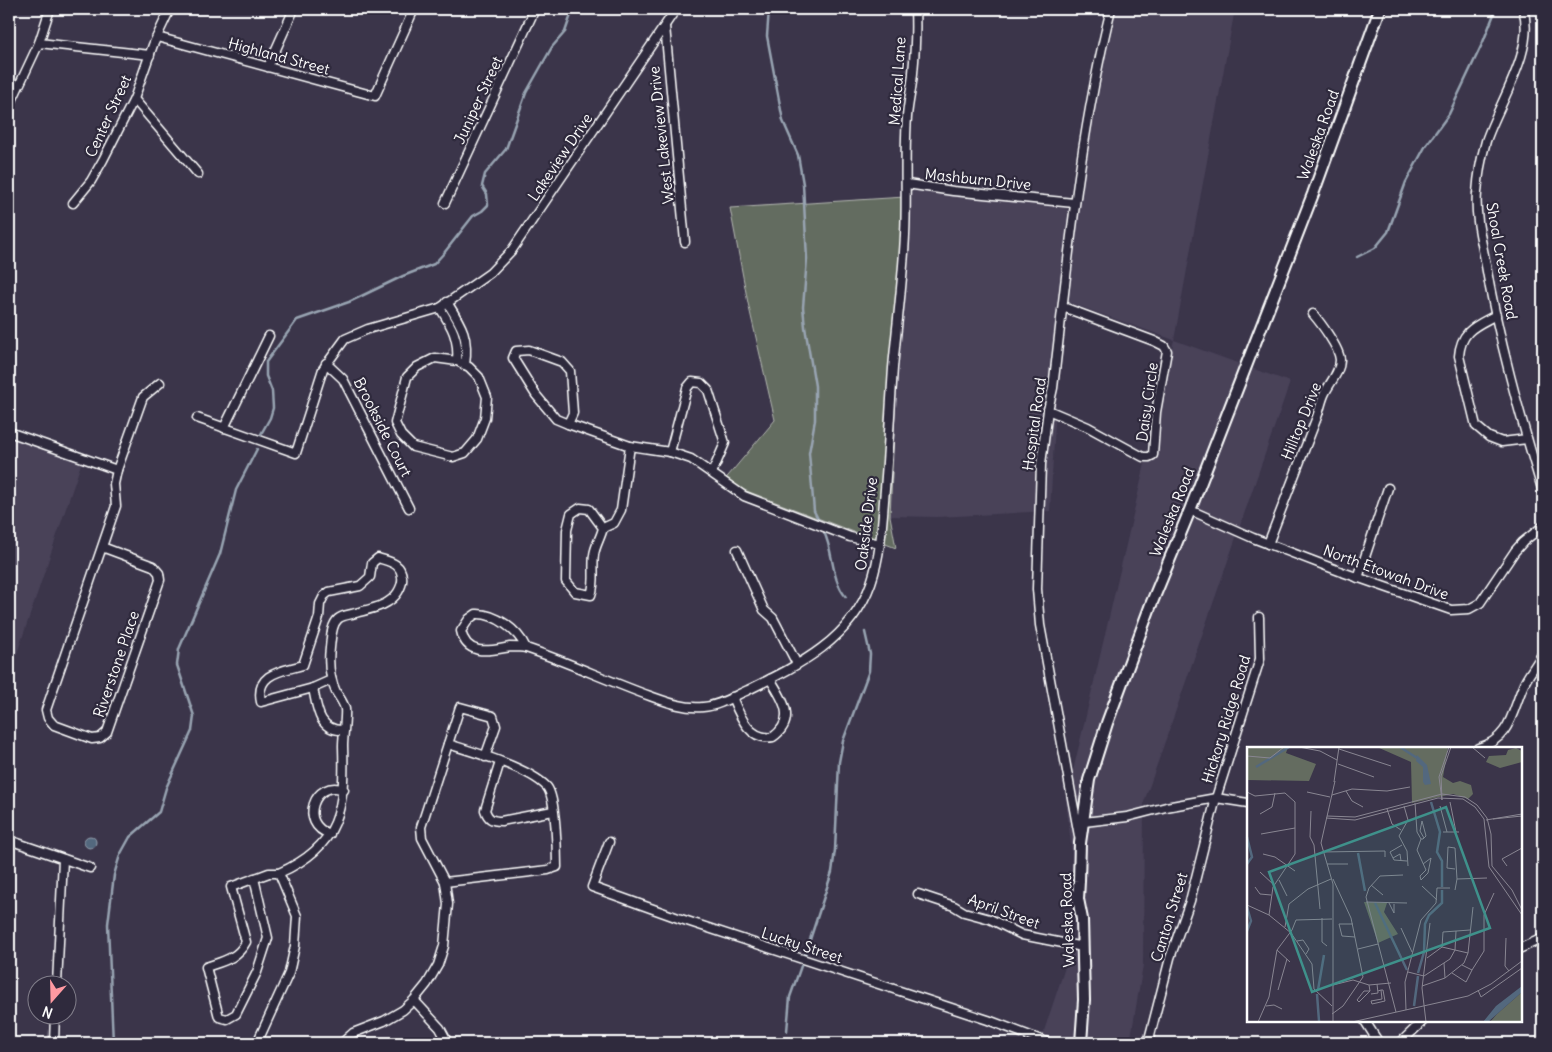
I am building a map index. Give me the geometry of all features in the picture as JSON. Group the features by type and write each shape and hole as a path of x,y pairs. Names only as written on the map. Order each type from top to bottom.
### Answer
{"main road":[{"name":"Waleska Road","path":"1081,1043 1084,1000 1083,948 1082,919 1078,898 1080,843 1089,780 1107,723 1150,607 1190,510 1313,194 1380,9"}],"street":[{"path":"9,108 39,43 50,9"},
{"name":"Center Street","path":"73,203 103,160 134,99 157,37 170,9"},
{"path":"268,67 294,9"},
{"name":"Highland Street","path":"157,37 375,96 414,9"},
{"name":"Juniper Street","path":"445,203 535,9"},
{"name":"Lakeview Drive","path":"224,428 296,453 323,369 345,339 440,308 490,273 512,250 676,9"},
{"name":"Medical Lane","path":"906,156 907,116 913,73 915,9"},
{"name":"Hospital Road","path":"1080,843 1040,625 1037,589 1041,464 1048,410 1053,388 1074,202 1090,108 1111,9"},
{"name":"Shoal Creek Road","path":"1523,9 1526,19 1522,54 1486,142 1477,193 1478,216 1496,315 1527,439 1543,492"},
{"name":"West Lakeview Drive","path":"665,26 685,242"},
{"path":"39,43 150,55"},
{"path":"134,99 198,174"},
{"name":"Mashburn Drive","path":"906,156 907,184 953,191 1074,202"},
{"name":"Oakside Drive","path":"526,648 523,640 507,625 490,616 476,614 469,618 461,631 462,636 474,649 493,651 511,647 526,648 552,656 627,688 675,704 703,708 718,704 770,679 824,648 844,631 872,583 880,544 893,367 901,300 907,184"},
{"path":"447,302 465,337 467,349 461,363"},
{"name":"Daisy Circle","path":"1048,410 1088,427 1143,457 1153,455 1156,412 1167,351 1164,346 1063,307"},
{"path":"440,308 457,340 461,363 479,376 487,397 485,418 477,439 465,454 454,457 413,446 400,435 395,423 408,377 417,367 435,358 461,363"},
{"name":"Hilltop Drive","path":"1268,544 1324,396 1337,374 1340,359 1324,327 1313,314"},
{"path":"1496,315 1471,328 1460,345 1459,356 1476,426 1489,437 1502,442 1527,439"},
{"path":"197,418 224,428 269,336"},
{"path":"568,424 573,413 570,371 562,362 529,350 516,351 513,358 536,395 556,419 568,424 630,446 670,452 696,461 744,496 850,538 880,544"},
{"name":"Brookside Court","path":"326,363 343,379 409,508"},
{"path":"670,452 686,388 692,382 700,383 708,390 725,443 712,473"},
{"name":"Riverstone Place","path":"102,548 154,566 159,573 160,580 108,732 100,738 92,739 54,725 48,718 46,710 116,506 114,484 117,470 143,397 160,383"},
{"path":"9,432 117,470"},
{"path":"603,528 588,509 580,508 571,514 567,530 566,581 575,592 591,594 594,587 592,565 594,551 603,528 614,523 621,510 630,446"},
{"path":"1358,578 1388,488"},
{"name":"North Etowah Drive","path":"1190,510 1268,544 1451,610 1469,609 1480,603 1515,551 1543,526"},
{"path":"737,550 764,610 773,618 797,664"},
{"path":"254,878 268,938 257,972 236,1014 227,1020 219,1016 206,968 233,957 241,951 246,942 231,887 254,878 269,873 279,873 296,866 309,856 330,834 339,813 344,790 343,730 345,709 331,680 328,674 329,650 334,624 342,616 388,602 395,597 400,588 402,578 401,570 392,561 378,558 372,563 370,576 360,586 329,592 324,596 303,665 269,676 261,688 260,699 261,702 273,700 313,688 331,680"},
{"name":"Hickory Ridge Road","path":"1216,798 1260,658 1259,617"},
{"path":"1481,747 1494,742 1504,732 1524,684 1543,652"},
{"path":"732,697 747,727 753,734 758,737 773,737 783,728 786,714 784,704 770,679"},
{"path":"313,688 322,721 332,729 343,730"},
{"path":"342,1043 353,1034 384,1021 403,1010 427,984 438,965 444,946 448,904 445,882 422,838 421,827 460,707 493,716 496,721 485,757"},
{"path":"445,882 548,870 557,867 553,811 548,788 530,775 500,762 448,744"},
{"path":"500,762 485,810 488,817 493,821 501,821 553,811"},
{"path":"330,834 321,830 315,823 312,815 312,806 316,798 323,792 331,789 344,790"},
{"path":"1084,822 1127,817 1166,807 1216,798 1247,803"},
{"name":"Canton Street","path":"1148,1043 1170,958 1190,901 1216,798"},
{"path":"9,840 90,868"},
{"name":"Lucky Street","path":"609,842 592,887 700,926 988,1020 1049,1043"},
{"path":"57,974 63,859"},
{"path":"257,1043 289,973 295,946 297,916 279,873"},
{"name":"April Street","path":"918,894 954,906 964,912 990,919 1022,935 1083,948"},
{"path":"1522,948 1543,938"},
{"path":"414,1000 440,1028 448,1043"},
{"path":"1366,1022 1379,1043"},
{"path":"1400,1043 1422,1022"},
{"path":"54,1043 55,1024"}],"shaded area":[{"path":"1116,9 1235,9 1174,340 1062,300 1050,511 937,517 890,516 905,180 1078,211 1099,66"},
{"path":"905,197 890,516 896,548 723,482 775,420 748,303 730,208"},
{"path":"1174,340 1290,382 1144,802 1143,965 1130,1043 1040,1043 1080,922 1066,801"},
{"path":"9,433 83,458 9,677"}],"water":[{"path":"92,836 95,837 95,847 88,848 85,847 84,840 85,837"}],"waterway":[{"path":"261,434 273,408 272,391 266,376 266,362 297,320 349,302 403,276 434,264 473,216 488,205 487,194 482,186 485,174 506,149 526,93 552,47 565,32 573,9"},
{"path":"769,9 767,36 783,121 798,155 803,184 807,259 803,307 815,386 815,420 809,453 814,511 818,519"},
{"path":"1357,257 1375,248 1388,232 1406,182 1425,147 1449,114 1483,42 1496,9"},
{"path":"113,1043 108,924 114,875 120,855 130,837 159,812 166,788 192,731 194,716 177,665 179,649 220,554 236,490 257,449"},
{"path":"824,532 838,583 846,597"},
{"path":"805,955 832,872 835,850 839,762 843,741 869,671 870,654 865,632"},
{"path":"787,1031 790,997 801,966"}]}
